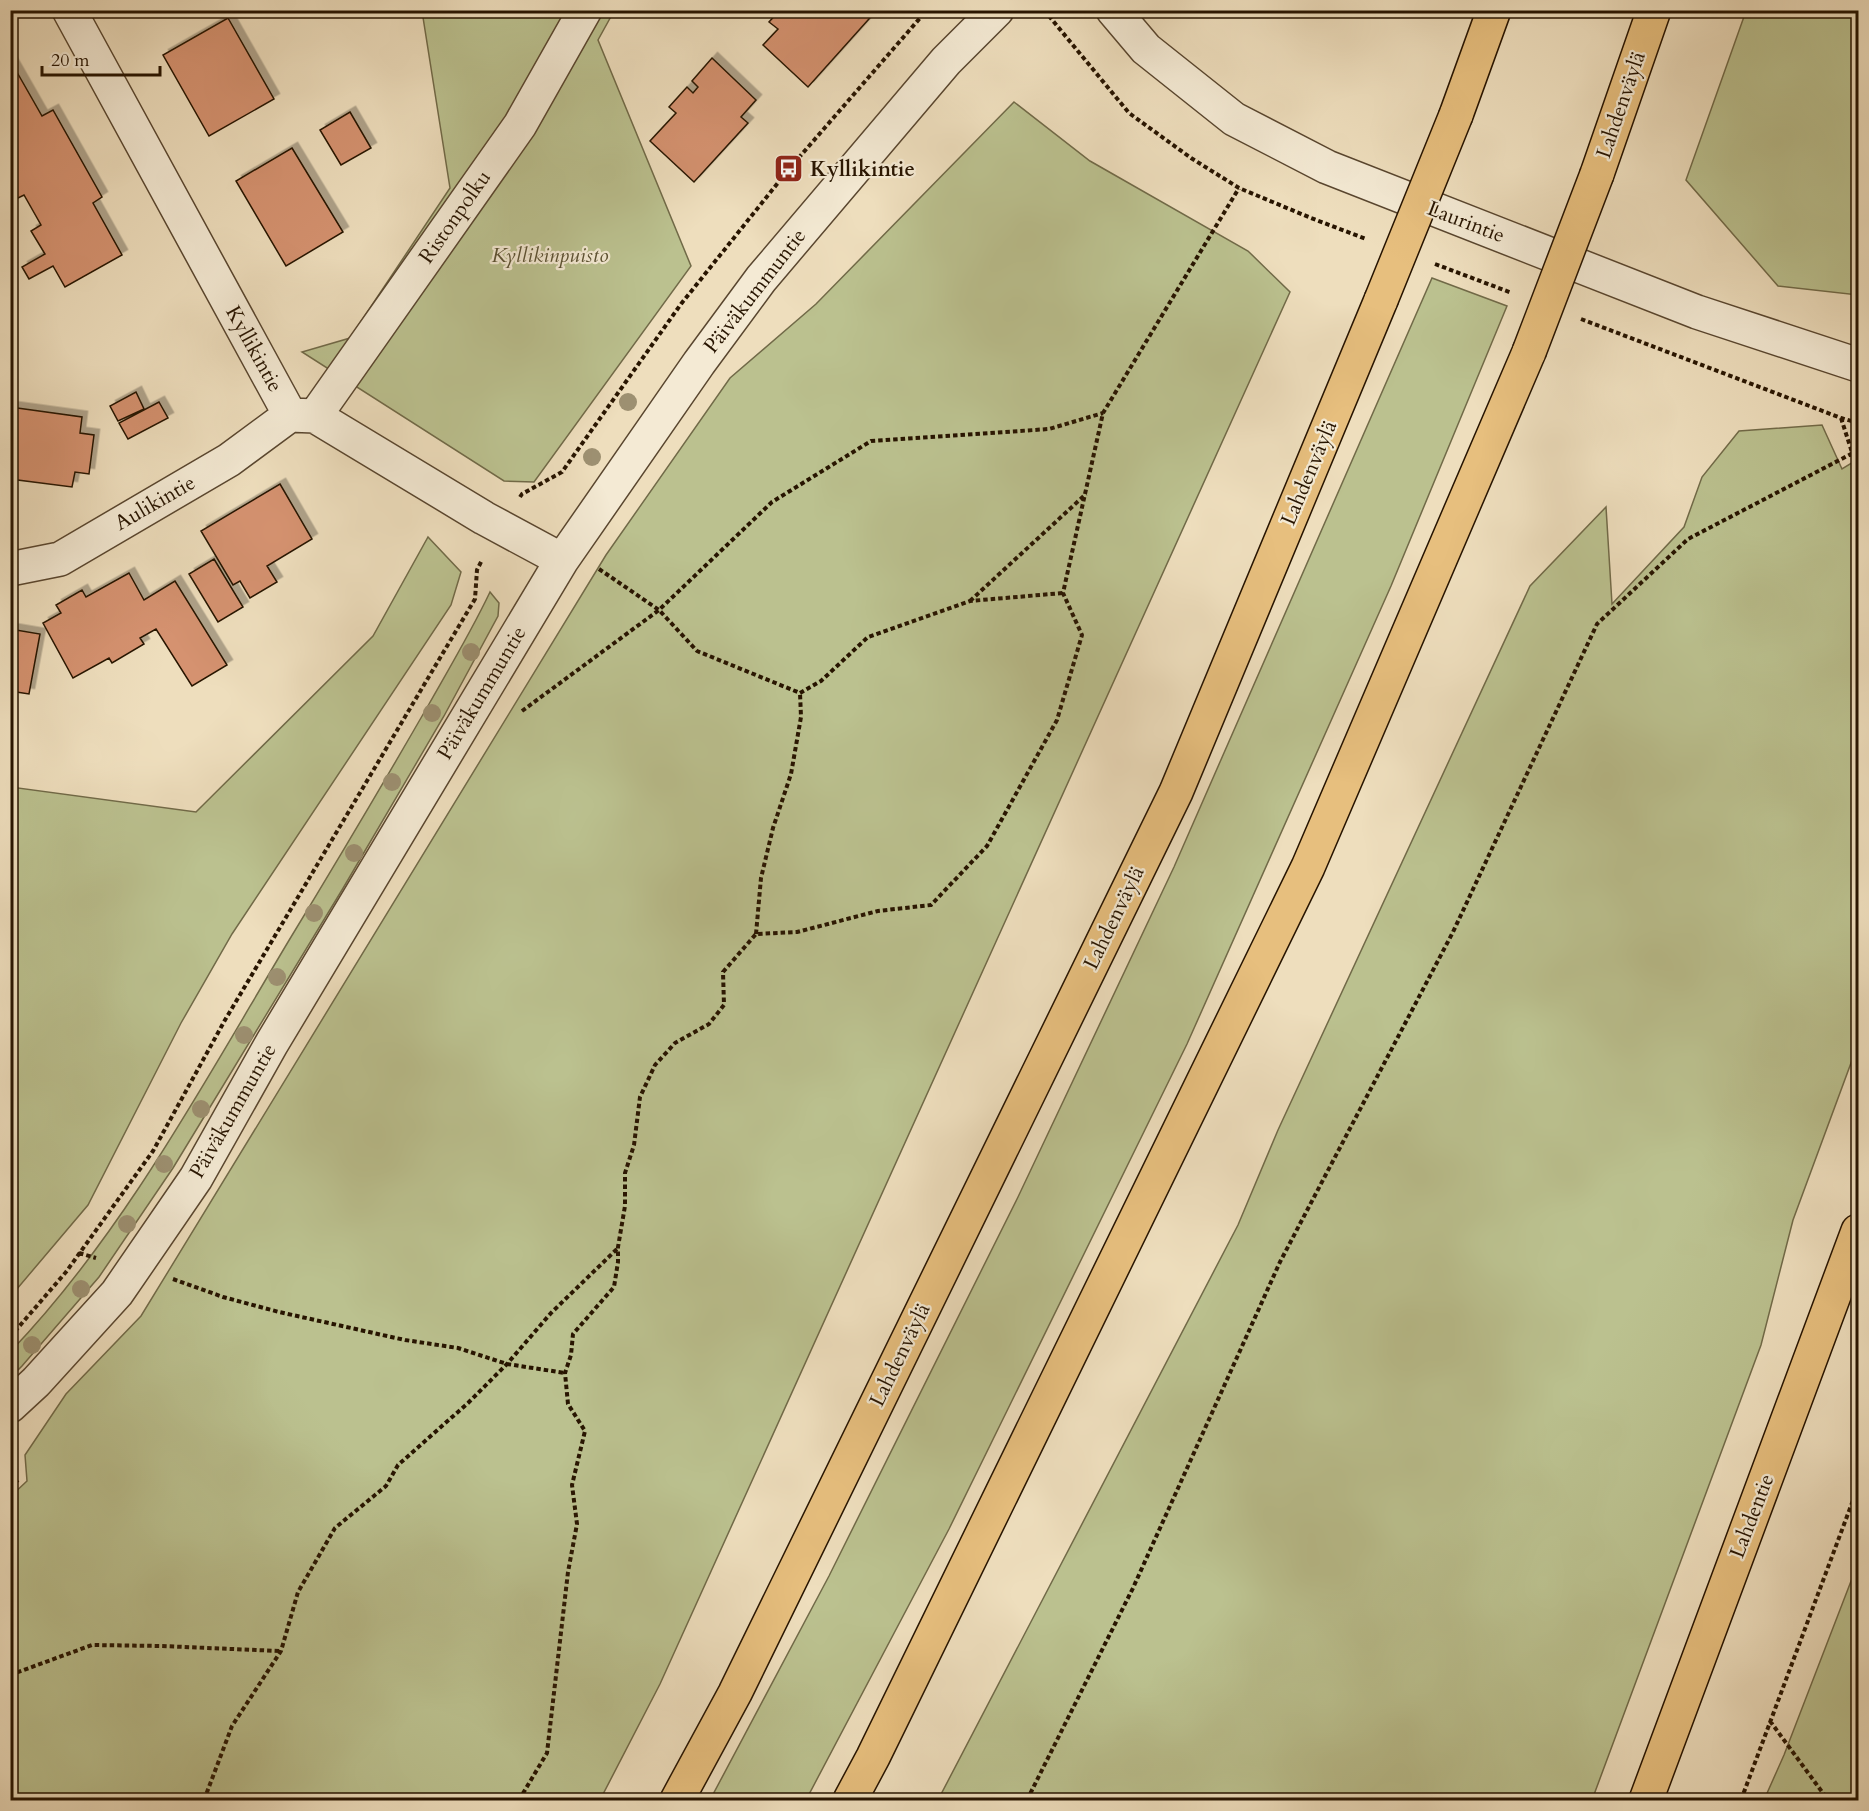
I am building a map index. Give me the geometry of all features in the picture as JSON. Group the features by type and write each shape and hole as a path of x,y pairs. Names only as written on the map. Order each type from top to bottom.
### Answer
{"main road":[{"name":"Lahdenväylä","path":"677,1800 735,1693 1176,792 1381,300 1456,115 1494,10"},
{"name":"Lahdenväylä","path":"850,1800 1308,867 1529,352 1598,174 1654,10"},
{"name":"Lahdentie","path":"1646,1800 1858,1231"}],"street":[{"name":"Kyllikintie","path":"69,10 302,416"},
{"name":"Ristonpolku","path":"302,416 520,125 585,10"},
{"name":"Päiväkummuntie","path":"10,1406 36,1382 117,1293 196,1178 272,1043 566,555 699,363 761,279 946,61 997,10"},
{"name":"Laurintie","path":"1113,10 1146,49 1234,119 1327,167 1697,312 1858,365"},
{"path":"302,416 500,527 566,555"},
{"name":"Aulikintie","path":"10,569 60,559 302,416"}],"path":[{"path":"10,1337 66,1272 153,1151 225,1020 475,599 477,570 500,527 522,494 562,472 681,304 789,169 927,10"},
{"path":"756,934 797,932 878,911 931,905 987,846 1057,720 1082,635 1063,593 1103,413 1239,188"},
{"path":"522,711 659,610 772,502 871,441 1049,429 1103,413"},
{"path":"1841,418 1858,471"},
{"path":"1027,1800 1133,1588 1280,1262 1453,932 1597,624 1688,539 1852,453"},
{"path":"970,601 1086,494"},
{"path":"566,555 659,610 697,651 800,693"},
{"path":"800,693 821,681 867,637 970,601 1063,593"},
{"path":"519,1800 547,1753 568,1572 577,1524 572,1485 585,1431 568,1404 565,1373 571,1355 573,1334 614,1287 625,1206 625,1173 634,1145 640,1097 655,1065 668,1050 675,1043 709,1024 724,1005 723,972 756,934 761,878 773,828 791,774 801,717 800,693"},
{"path":"204,1800 232,1726 281,1651 298,1592 335,1528 386,1486 398,1465 468,1403 507,1364 551,1313 618,1247"},
{"path":"79,1253 181,1281 223,1297 279,1312 405,1340 458,1347 507,1364 565,1373"},
{"path":"10,1487 18,1480"},
{"path":"1741,1800 1858,1487"},
{"path":"10,1675 92,1645 281,1651"},
{"path":"1770,1721 1828,1800"}],"green space":[{"name":"Kyllikinpuisto","path":"422,11 614,11 598,40 691,266 534,482 504,481 302,352 350,338 450,188"},
{"path":"1746,11 1858,11 1858,52 1852,62 1858,74 1858,295 1778,286 1686,180"},
{"path":"1014,102 1090,161 1248,251 1290,292 660,1684 600,1800 11,1800 10,1497 27,1481 25,1455 66,1394 141,1316 606,555 730,378 816,304"},
{"path":"1432,278 1507,306 1391,586 1187,1044 949,1529 806,1800 710,1800 829,1576 1018,1197 1174,867"},
{"path":"1822,425 1842,469 1858,459 1858,1044 1793,1220 1761,1345 1592,1800 938,1800 1238,1225 1278,1130 1530,586 1606,507 1612,604 1684,527 1702,477 1739,431"},
{"path":"428,537 461,572 451,605 232,934 181,1023 88,1205 11,1296 11,787 196,812 373,636"},
{"path":"490,592 499,603 498,616 444,716 342,890 173,1168 99,1277 11,1377 11,1351 52,1306 90,1257 160,1155 394,764 461,648"},
{"path":"1858,1563 1858,1800 1764,1800 1784,1755"}],"building":[{"path":"780,10 877,10 808,87 763,45 778,29 769,22"},
{"path":"228,18 274,99 209,136 163,55"},
{"path":"712,58 756,100 741,117 748,123 694,182 650,141 676,113 669,107 687,87 693,93 698,87 692,81"},
{"path":"10,60 42,116 53,110 102,197 93,203 122,255 65,287 53,266 29,279 22,267 45,254 31,231 41,225 24,195 10,202 10,186 13,185 10,179"},
{"path":"350,112 371,148 341,165 320,130"},
{"path":"292,148 343,232 286,266 236,181"},
{"path":"136,392 144,409 118,421 110,406"},
{"path":"159,402 168,418 128,439 119,423"},
{"path":"10,407 82,417 80,433 94,435 89,474 75,472 72,487 10,479"},
{"path":"280,484 312,539 267,566 277,582 250,598 240,581 233,585 201,531"},
{"path":"214,559 243,607 218,622 189,574"},
{"path":"129,573 144,600 175,581 227,665 192,686 156,629 140,638 144,644 112,663 109,658 73,678 43,623 61,613 56,605 82,590 86,597"},
{"path":"10,629 40,634 29,694 10,691"}],"place":[{"name":"Kyllikintie","path":"789,169"}]}
